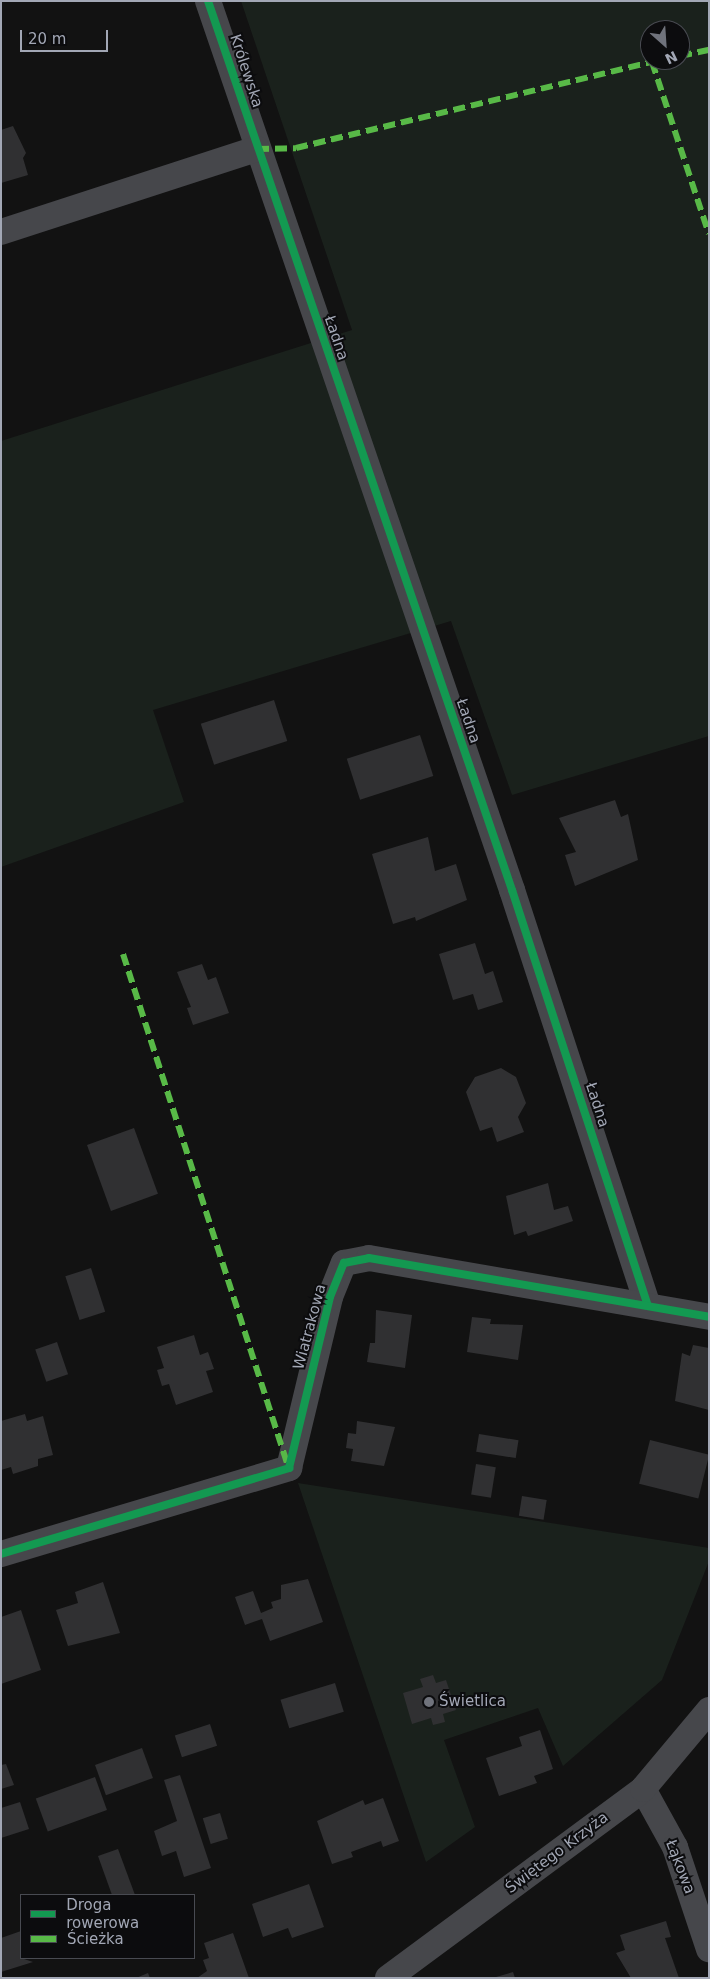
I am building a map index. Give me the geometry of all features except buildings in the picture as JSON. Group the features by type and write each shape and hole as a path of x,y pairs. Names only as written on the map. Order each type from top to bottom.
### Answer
{"street":[{"name":"Królewska","path":"208,1 257,149"},
{"path":"1,232 257,149"},
{"name":"Ładna","path":"257,149 512,890 647,1304"},
{"name":"Wiatrakowa","path":"1,1554 289,1468 330,1297 344,1263 369,1258 647,1304 709,1317"},
{"name":"Świętego Krzyża","path":"388,1978 643,1789 709,1710"},
{"name":"Łąkowa","path":"643,1789 675,1847 709,1949"}],"shaded area":[{"path":"241,1 709,1 709,736 512,795 451,621 153,710 184,802 1,867 1,441 352,330"},
{"path":"298,1483 709,1548 709,1561 662,1680 563,1766 538,1708 444,1740 475,1827 426,1862"}],"marked path":[{"path":"690,54 709,50"},
{"path":"257,149 296,148 640,65"},
{"path":"655,70 709,234"},
{"path":"123,954 288,1466"}],"cycle path":[{"path":"208,1 512,890 647,1304"},
{"path":"1,1554 289,1468 330,1297 344,1263 369,1258 709,1317"}],"place":[{"name":"Świetlica","path":"429,1702"}]}
